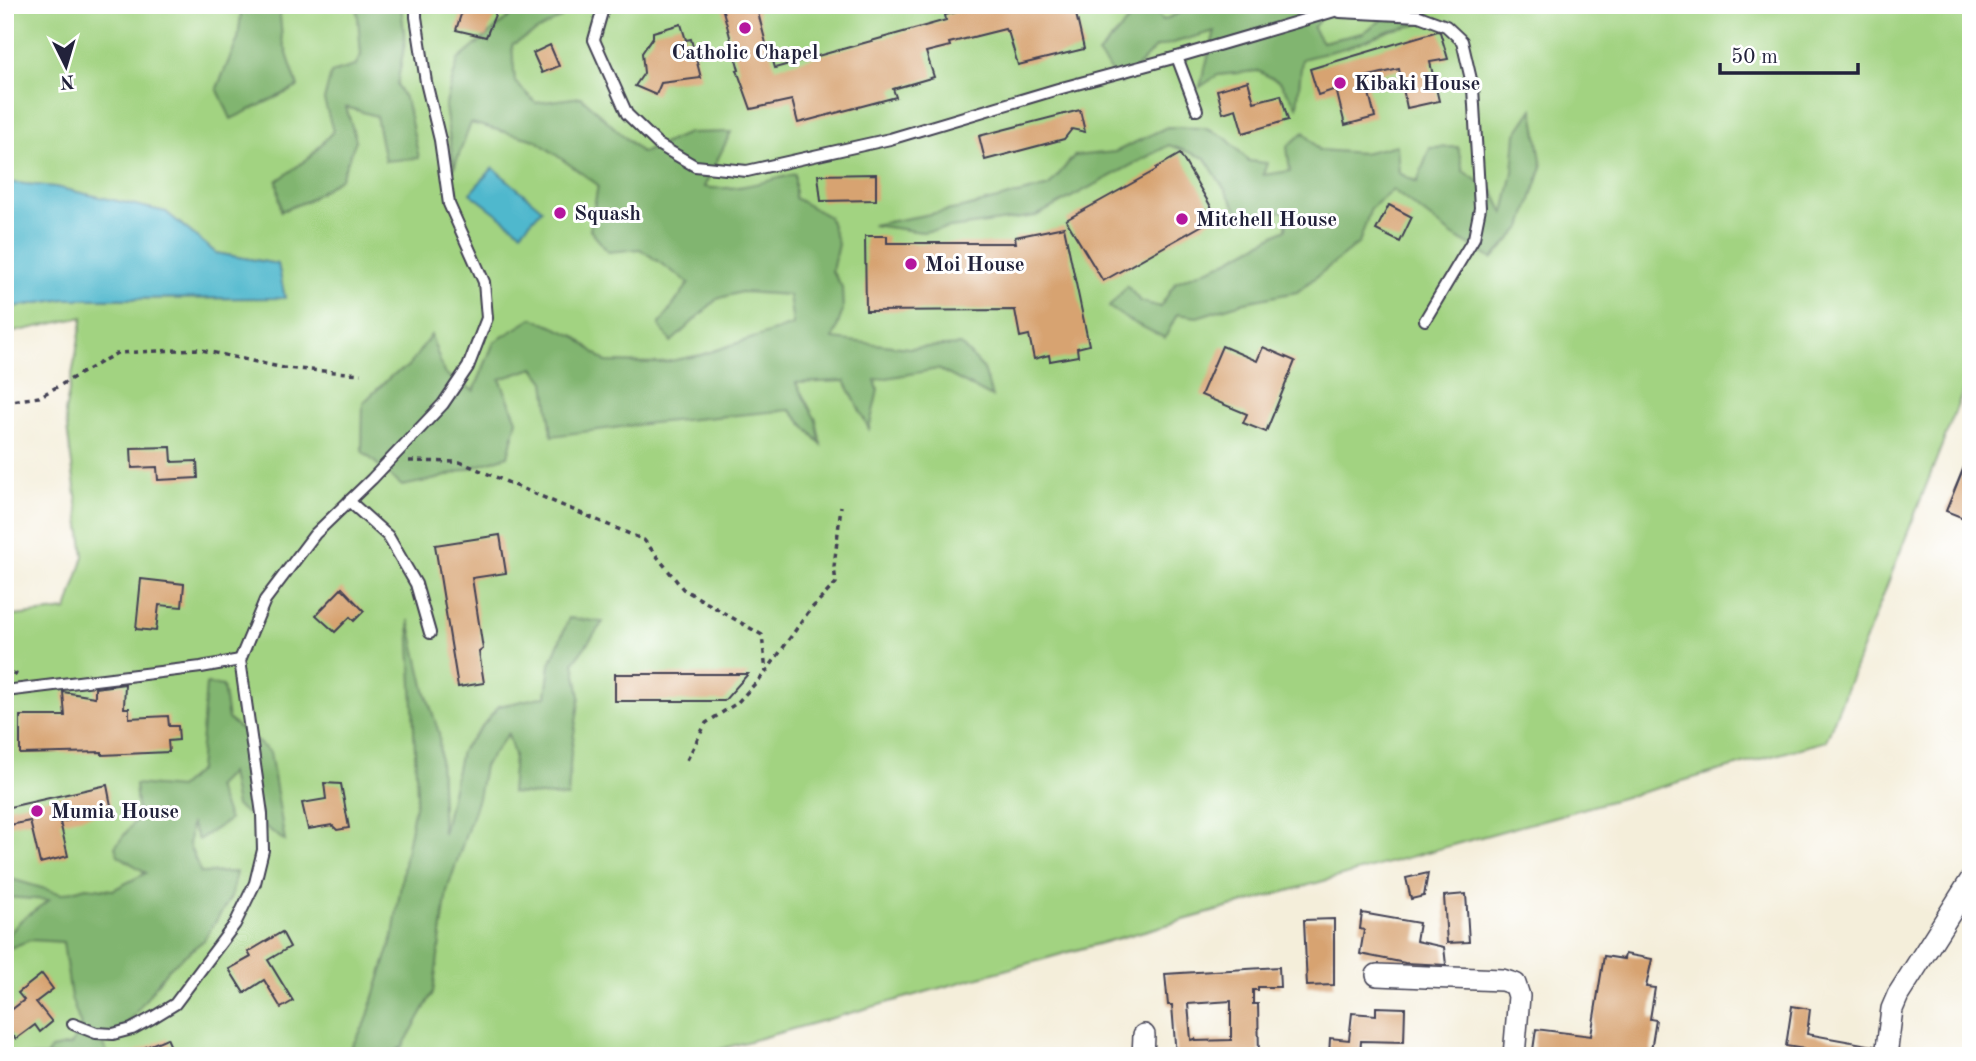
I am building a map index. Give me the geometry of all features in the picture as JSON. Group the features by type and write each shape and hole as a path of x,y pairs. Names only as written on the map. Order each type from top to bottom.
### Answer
{"street":[{"path":"1886,1056 1892,1009 1898,995 1971,880"},
{"path":"1377,975 1502,981 1515,984 1519,996 1514,1056"}],"lane":[{"path":"73,1024 96,1034 113,1034 132,1029 175,1004 235,924 255,884 263,850 262,814 240,660 265,600 314,534 443,404 468,367 487,318 484,282 449,204 440,140 426,82 416,5"},
{"path":"604,5 594,40 627,114 659,145 695,166 747,171 890,139 1355,5"},
{"path":"1331,12 1419,16 1446,26 1462,41 1473,88 1480,208 1474,238 1425,320"},
{"path":"1177,57 1197,110"},
{"path":"349,501 388,536 416,584 430,633"},
{"path":"5,691 240,660"}],"path":[{"path":"5,402 39,397 117,353 197,349 284,368 361,374"},
{"path":"389,461 460,462 644,540 683,589 762,635 766,671"},
{"path":"687,760 706,723 737,704 766,671 809,611 836,583 834,567 841,506"}],"green space":[{"path":"5,5 1971,5 1971,371 1826,741 696,1056 5,1056 5,617 67,610 84,556 65,412 83,317 5,334 5,308 65,299 285,298 278,264 216,253 166,212 55,187 5,182"},
{"path":"242,5 279,5 282,38 298,87 231,119 217,88 238,39"},
{"path":"357,5 401,5 405,42 397,85 407,103 419,158 385,161 376,116 346,107 356,140 341,178 307,201 281,211 277,181 310,157 333,131 324,100 331,73 355,66 361,55"},
{"path":"519,5 560,5 562,17 512,45 515,82 536,103 581,97 642,153 688,133 731,132 704,187 738,187 795,174 795,198 829,217 838,244 832,271 842,287 843,310 833,339 909,348 961,345 984,369 992,397 938,369 875,380 878,390 869,429 845,381 796,383 816,420 821,444 790,410 552,436 545,382 534,368 500,379 517,420 508,456 437,479 402,486 362,451 363,403 391,376 409,366 431,335 444,373 474,391 494,342 533,318 575,336 606,362 660,363 701,355 793,325 789,295 741,292 717,299 671,342 659,325 689,283 640,249 608,252 590,230 598,185 535,140 471,123 454,168 445,107 458,60 509,17"},
{"path":"1143,5 1151,5 1163,20 1199,5 1331,5 1313,28 1322,42 1363,33 1402,5 1439,5 1416,25 1391,30 1348,47 1302,59 1297,107 1280,82 1258,71 1218,75 1200,87 1215,31 1155,48 1121,84 1098,54"},
{"path":"1533,109 1542,167 1522,227 1492,259 1452,235 1393,190 1371,208 1359,243 1297,292 1245,302 1197,317 1177,314 1165,338 1128,320 1109,307 1127,286 1140,301 1160,307 1176,282 1221,264 1286,229 1287,211 1240,214 1205,158 1169,145 1036,216 922,232 872,225 962,208 1049,186 1074,156 1115,152 1167,127 1204,128 1225,137 1249,161 1267,163 1263,175 1290,171 1287,147 1304,132 1319,150 1363,153 1397,145 1399,173 1417,182 1430,148 1458,147 1463,171 1493,191 1504,213 1513,172 1516,134"},
{"path":"569,618 603,622 574,662 580,697 571,752 568,797 511,793 514,755 508,734 484,766 478,798 447,891 433,993 403,1046 388,1056 346,1056 366,1022 393,936 417,795 409,620 425,690 439,733 443,834 461,751 499,706 546,696 550,664"},
{"path":"206,684 223,686 228,719 270,752 285,841 236,806 230,773 216,787 229,820 198,840 191,823 189,845 201,873 236,872 231,897 204,940 168,969 129,1022 103,1041 108,1056 46,1056 51,1049 71,1045 81,1026 71,998 63,942 30,940 5,950 5,939 21,920 49,900 5,897 5,877 62,894 86,887 113,890 146,873 118,855 115,847 138,817 135,784 179,788 199,770"}],"water":[{"path":"493,168 542,209 521,232 470,193"},
{"path":"5,182 55,187 166,212 216,253 278,264 285,298 65,299 5,308"}],"building":[{"path":"464,5 499,5 486,37 456,30"},
{"path":"756,5 775,68 946,20 945,15 983,5 1074,5 1084,49 1018,65 1008,31 1005,29 949,43 950,46 926,52 934,77 893,89 896,97 798,123 792,100 751,109 737,70 722,7"},
{"path":"681,24 686,40 691,39 701,78 661,83 656,95 635,86 644,73 642,53 653,37 653,32"},
{"name":"Kibaki House","path":"1438,31 1448,59 1430,62 1439,101 1407,108 1399,69 1365,77 1375,117 1345,125 1336,89 1318,95 1310,69"},
{"path":"550,45 559,66 542,73 533,53"},
{"path":"1248,81 1254,102 1281,95 1288,120 1243,133 1236,109 1223,113 1217,90"},
{"path":"1080,110 1085,132 1072,129 1064,139 985,160 979,136"},
{"name":"Mitchell House","path":"1180,154 1217,217 1103,281 1066,220"},
{"path":"876,174 876,200 821,201 818,175"},
{"path":"1389,205 1412,217 1400,242 1376,230"},
{"path":"1064,227 1089,345 1077,348 1078,356 1050,361 1049,355 1034,359 1029,335 1020,337 1015,310 866,311 865,236 887,236 887,243 1016,243 1015,237"},
{"path":"1222,346 1257,361 1263,347 1295,361 1266,432 1243,423 1247,414 1201,395"},
{"path":"171,447 172,462 197,461 198,478 158,480 157,467 132,468 131,448"},
{"path":"1971,452 1971,521 1946,511"},
{"path":"500,535 506,573 472,578 483,649 479,652 484,683 458,687 435,545"},
{"path":"141,579 184,584 182,607 159,605 156,631 136,629"},
{"path":"342,588 364,611 354,621 350,617 335,632 316,615"},
{"path":"615,674 748,674 724,701 615,701"},
{"path":"125,684 124,708 129,708 129,718 168,716 169,726 178,726 179,740 168,741 169,752 102,755 102,752 20,754 20,716 65,716 63,692 95,697 95,688"},
{"path":"324,783 341,784 349,828 337,830 332,825 308,829 302,803 326,799"},
{"path":"107,785 112,811 60,822 68,856 40,863 30,821 5,826 5,808"},
{"path":"1428,873 1424,896 1411,899 1406,878"},
{"path":"1466,894 1469,942 1447,943 1444,896"},
{"path":"1362,913 1419,923 1416,941 1444,947 1446,965 1405,963 1360,954 1364,930 1360,929"},
{"path":"1334,919 1334,985 1307,986 1304,920"},
{"path":"282,932 290,947 268,960 293,1001 281,1008 264,980 244,993 229,969 251,957 248,952"},
{"path":"1625,954 1652,959 1646,987 1655,988 1650,1019 1656,1020 1650,1056 1577,1056 1533,1050 1536,1029 1591,1036 1604,956 1624,959"},
{"path":"1279,967 1280,987 1258,987 1258,990 1253,990 1253,1004 1258,1004 1259,1056 1176,1056 1172,1005 1168,1005 1165,974","holes":["1231,1001 1231,1040 1191,1040 1188,1004"]},
{"path":"42,974 53,989 36,1002 52,1022 40,1032 35,1025 16,1039 5,1026 5,1015 24,1000 18,993"},
{"path":"1792,1006 1810,1009 1807,1034 1874,1046 1873,1052 1846,1056 1816,1056 1817,1051 1786,1046"},
{"path":"1376,1007 1405,1008 1404,1042 1361,1041 1360,1056 1329,1056 1330,1038 1349,1040 1352,1013 1376,1015"},
{"path":"167,1038 175,1056 125,1056"}],"place":[{"name":"Catholic Chapel","path":"745,28"},
{"name":"Kibaki House","path":"1340,83"},
{"name":"Squash","path":"560,213"},
{"name":"Mitchell House","path":"1182,219"},
{"name":"Moi House","path":"911,264"},
{"name":"Mumia House","path":"37,811"}]}
